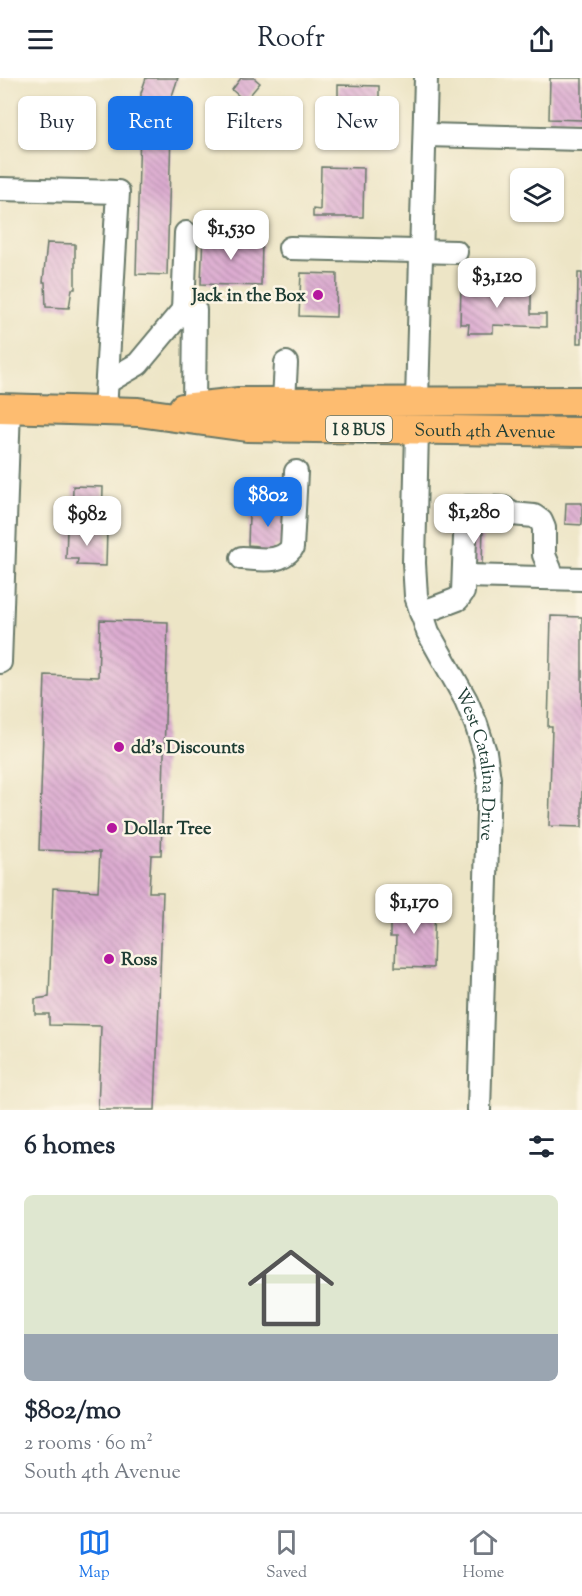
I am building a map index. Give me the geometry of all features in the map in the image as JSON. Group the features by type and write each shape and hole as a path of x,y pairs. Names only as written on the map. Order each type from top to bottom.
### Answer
{"main road":[{"path":"417,400 417,430"},
{"name":"South 4th Avenue","path":"138,412 239,402 582,401"},
{"name":"South 4th Avenue","path":"5,408 138,412 247,427 582,432"}],"street":[{"path":"417,400 426,78"},
{"path":"425,135 582,139"},
{"path":"0,189 118,192 105,411"},
{"path":"107,382 138,364 183,310 186,234"},
{"path":"290,248 456,252"},
{"path":"183,310 195,310 194,406"},
{"path":"284,401 286,363"},
{"path":"0,662 5,408"},
{"name":"West Catalina Drive","path":"417,430 414,563 416,596 428,632 466,700 476,724 489,779 479,1110"},
{"path":"242,558 276,559 285,557 292,548 296,472"},
{"path":"421,614 458,599 463,592 466,510 468,507 504,508 512,514 534,516 541,521 544,528 544,555 550,574"},
{"path":"464,576 550,574 582,579"}],"building":[{"path":"146,78 178,78 172,96 141,96"},
{"path":"241,78 254,78 260,83 249,96 239,96 232,90"},
{"path":"550,78 582,78 582,120 549,119"},
{"path":"338,85 379,86 379,96 338,96"},
{"path":"139,150 170,150 167,275 136,274"},
{"path":"321,167 364,168 363,217 313,217 313,209 320,210"},
{"path":"203,233 237,234 236,241 262,242 261,286 201,284"},
{"path":"47,243 75,244 75,289 72,289 69,308 46,307 45,282 43,282"},
{"name":"Jack in the Box","path":"301,273 337,274 336,317 299,316"},
{"path":"578,273 582,273 582,343 577,343"},
{"path":"461,286 531,288 531,314 546,314 546,327 493,325 493,333 468,333 469,324 460,324"},
{"path":"73,486 103,487 102,526 72,525"},
{"path":"566,503 582,503 582,525 565,524"},
{"path":"259,505 287,506 285,546 274,546 273,553 258,552 258,546 248,545 249,514 259,514"},
{"path":"467,526 483,526 482,564 465,564"},
{"path":"67,529 107,530 106,566 77,565 78,559 66,559"},
{"path":"551,616 582,617 582,827 549,826 552,727 548,727"},
{"path":"100,620 168,622 161,855 151,855 149,892 163,892 155,1110 98,1110 101,1026 49,1025 49,1014 35,1014 35,999 49,997 53,888 98,891 100,852 39,850 45,675 98,677"},
{"path":"395,903 420,904 420,911 426,911 426,903 435,903 433,968 395,967 396,937 390,937 390,919 395,919"}],"place":[{"name":"Jack in the Box","path":"318,295"},
{"name":"dd's Discounts","path":"119,747"},
{"name":"Dollar Tree","path":"112,828"},
{"name":"Ross","path":"109,959"}]}
